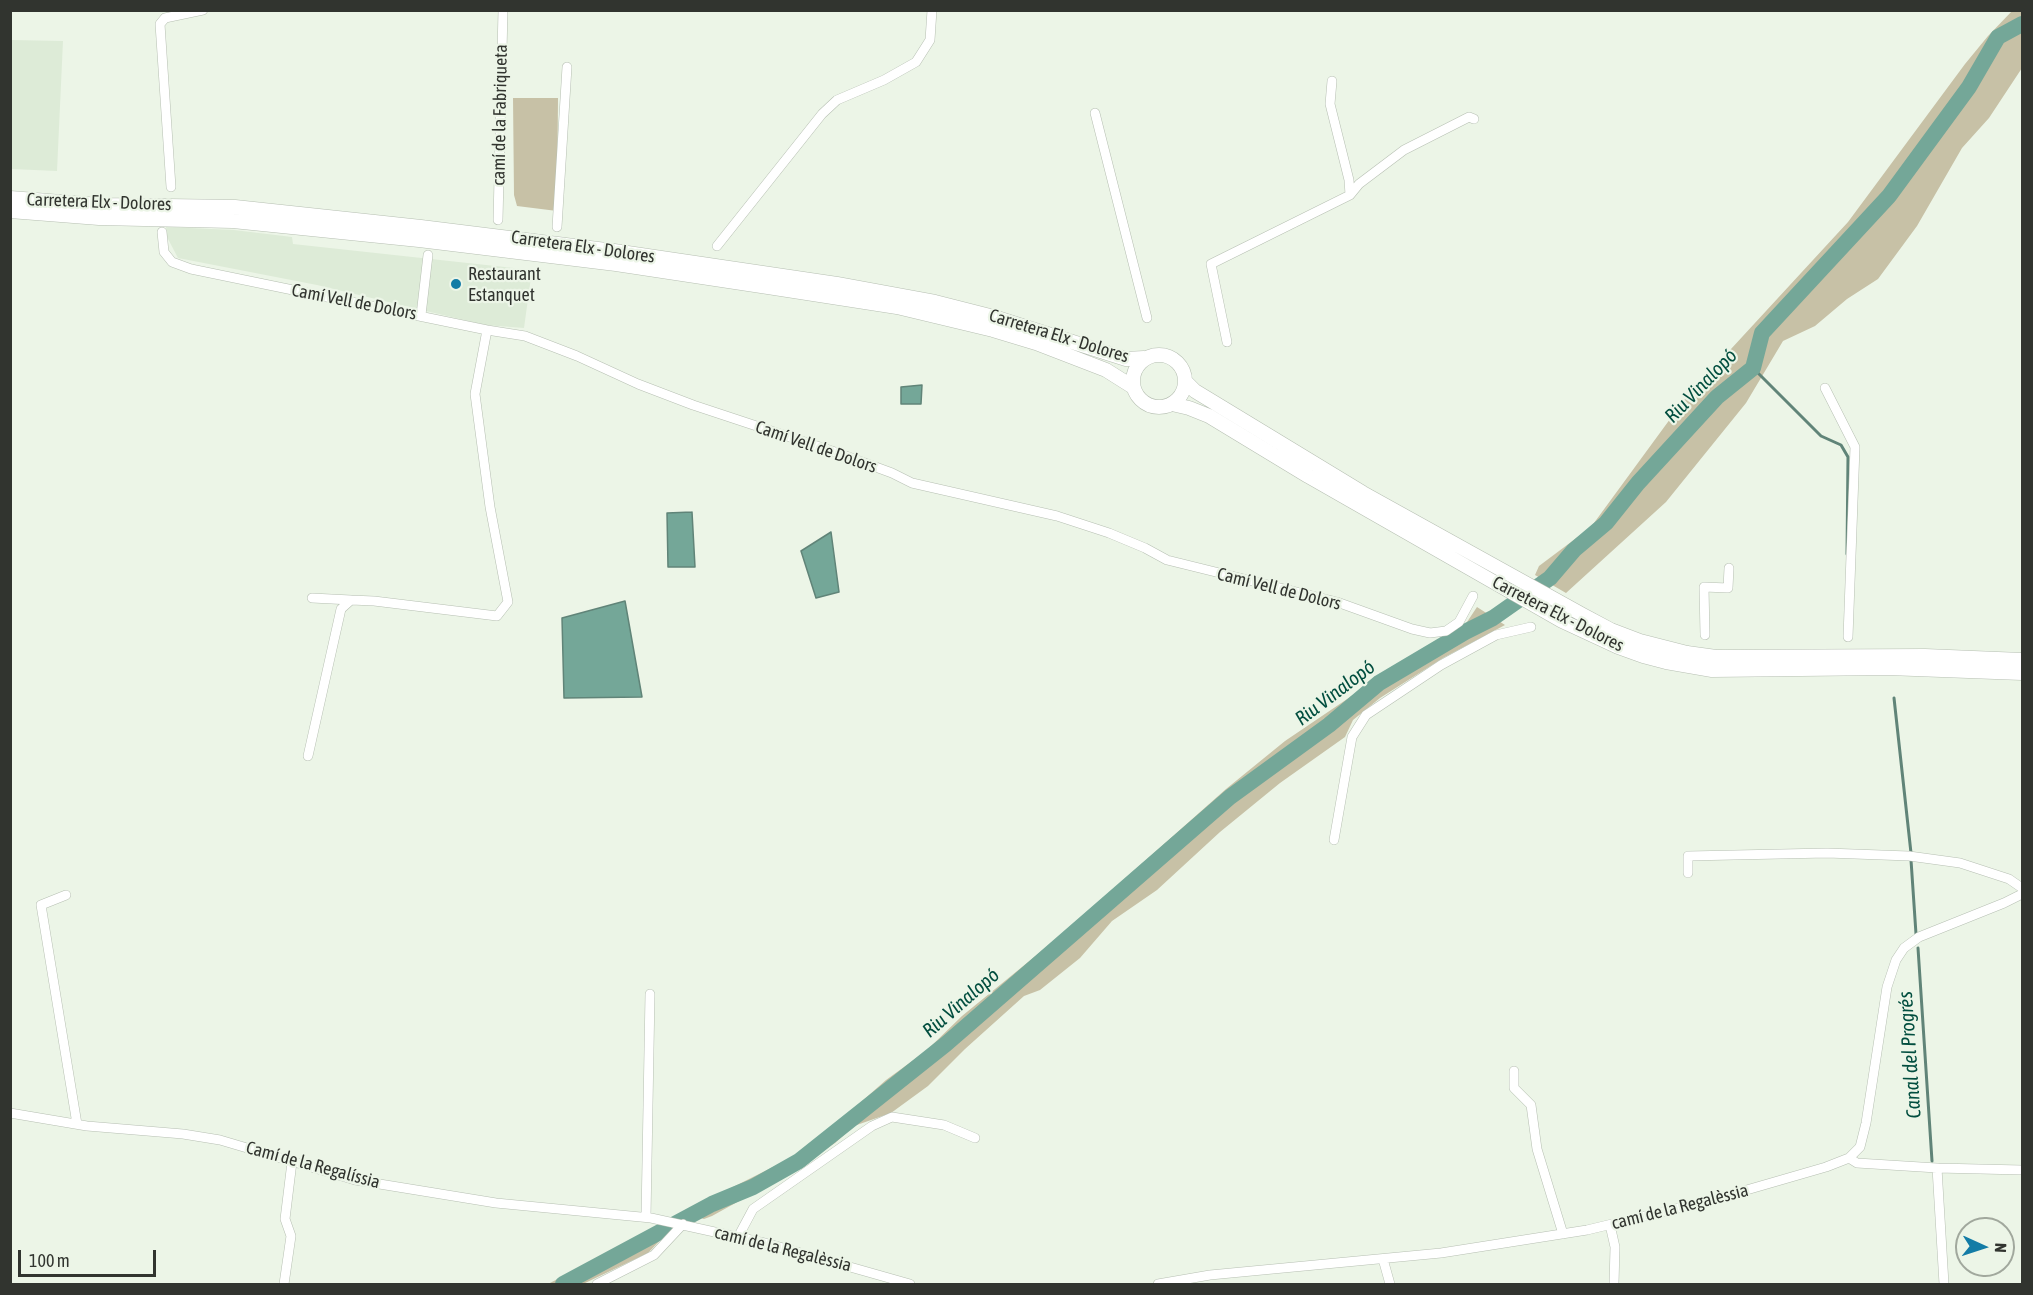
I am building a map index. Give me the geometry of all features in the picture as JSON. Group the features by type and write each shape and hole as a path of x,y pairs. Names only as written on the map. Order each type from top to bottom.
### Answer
{"main road":[{"name":"Carretera Elx - Dolores","path":"10,198 100,205 235,207 614,251 837,284 935,302 1005,320 1126,359 1144,358"},
{"name":"Carretera Elx - Dolores","path":"10,211 99,218 244,222 439,242 768,286 897,307 993,330 1095,365 1133,387"},
{"path":"1162,354 1170,357 1180,366 1186,382 1180,397 1163,408 1147,405 1135,394 1133,375 1137,365 1144,358 1162,354"},
{"name":"Carretera Elx - Dolores","path":"1186,382 1195,391 1494,574"},
{"name":"Carretera Elx - Dolores","path":"1172,404 1209,416 1308,476 1494,574 1618,647 1643,656 1712,670 1907,669 2022,673"},
{"name":"Carretera Elx - Dolores","path":"1565,614 1640,641 1687,653 1716,657 1925,656 2022,660"}],"street":[{"path":"171,187 160,24 165,18 203,10"},
{"name":"camí de la Fabriqueta","path":"498,220 503,10"},
{"path":"717,246 822,114 837,100 884,80 916,62 930,40 932,10"},
{"path":"557,227 567,67"},
{"path":"1332,81 1330,104 1349,180 1350,195"},
{"path":"1095,113 1147,318"},
{"path":"1227,342 1211,264 1350,195 1359,184 1404,150 1470,117 1474,120"},
{"name":"Camí Vell de Dolors","path":"162,232 164,252 172,261 191,269 525,336 671,397 835,452 892,473 912,483 1057,516 1109,533 1167,560 1337,602 1412,629 1430,633 1446,631 1459,622 1473,596"},
{"path":"421,315 428,255"},
{"path":"312,598 374,601 497,615 508,602 490,507 475,394 487,330"},
{"path":"1825,388 1855,447 1848,637"},
{"path":"1705,635 1704,587 1728,588 1729,568"},
{"path":"308,756 341,609 351,600"},
{"path":"1334,840 1352,737 1366,715 1441,665 1496,635 1531,627"},
{"path":"1688,873 1688,856 1827,853 1909,856 1960,863 2009,879 2022,888"},
{"path":"2022,894 1919,938 1904,948 1896,960 1887,987 1866,1123 1860,1147 1849,1158 1857,1163 2022,1170"},
{"path":"66,895 41,905 77,1124"},
{"path":"649,1217 650,994"},
{"path":"1514,1071 1514,1088 1531,1106 1537,1149 1563,1234"},
{"name":"Camí de la Regalíssia","path":"10,1113 77,1124 183,1134 220,1140 355,1180 496,1203 649,1217 686,1225"},
{"path":"738,1237 753,1209 846,1143 892,1117 944,1125 975,1138"},
{"name":"camí de la Regalèssia","path":"1164,1284 1210,1275 1441,1253 1610,1226 1712,1200 1826,1167 1849,1158"},
{"path":"284,1284 291,1236 285,1219 292,1162"},
{"path":"1937,1168 1944,1284"},
{"path":"597,1284 654,1255 686,1225"},
{"name":"camí de la Regalèssia","path":"686,1225 826,1259 910,1284"},
{"path":"1610,1226 1615,1247 1614,1284"},
{"path":"1383,1259 1390,1284"}],"shaded area":[{"path":"2013,10 2022,11 2022,68 1989,118 1962,148 1917,226 1878,279 1847,299 1815,326 1783,341 1746,403 1666,502 1566,593 1535,575 1539,566 1591,527 1684,400 1848,222 1965,64"},
{"path":"11,40 63,41 57,171 11,169"},
{"path":"513,98 558,98 557,211 517,206 514,195"},
{"path":"166,227 234,230 292,237 293,244 532,270 524,328 485,325 317,285 178,258 167,237"},
{"path":"1477,607 1505,625 1443,658 1380,698 1353,720 1345,737 1280,783 1220,832 1157,890 1112,921 1080,958 1040,990 1024,996 928,1086 891,1113 854,1126 835,1143 797,1169 712,1216 704,1219 685,1213 791,1158 827,1132 886,1080 926,1051 962,1016 1066,931 1226,789 1285,741 1393,668 1465,625"},
{"path":"650,1231 669,1231 648,1253 583,1284 548,1284"}],"water":[{"path":"922,385 921,404 901,404 901,387"},
{"path":"692,512 695,567 668,567 667,513"},
{"path":"831,532 839,592 816,598 801,551"},
{"path":"625,601 642,697 564,698 562,618"}],"waterway":[{"name":"Riu Vinalopó","path":"563,1284 712,1204 753,1187 799,1161 946,1044 1230,797 1329,725 1379,683 1493,618 1550,578 1574,550 1606,523 1638,483 1717,397 1753,368 1762,333 1889,196 1969,87 1998,37 2022,24"},
{"name":"Canal del Progrés","path":"1753,368 1821,436 1841,445 1848,457 1847,554"},
{"name":"Canal del Progrés","path":"1894,698 1911,853"},
{"name":"Canal del Progrés","path":"1911,860 1916,934"},
{"name":"Canal del Progrés","path":"1918,948 1932,1161"}],"place":[{"name":"Restaurant Estanquet","path":"456,284"}]}
